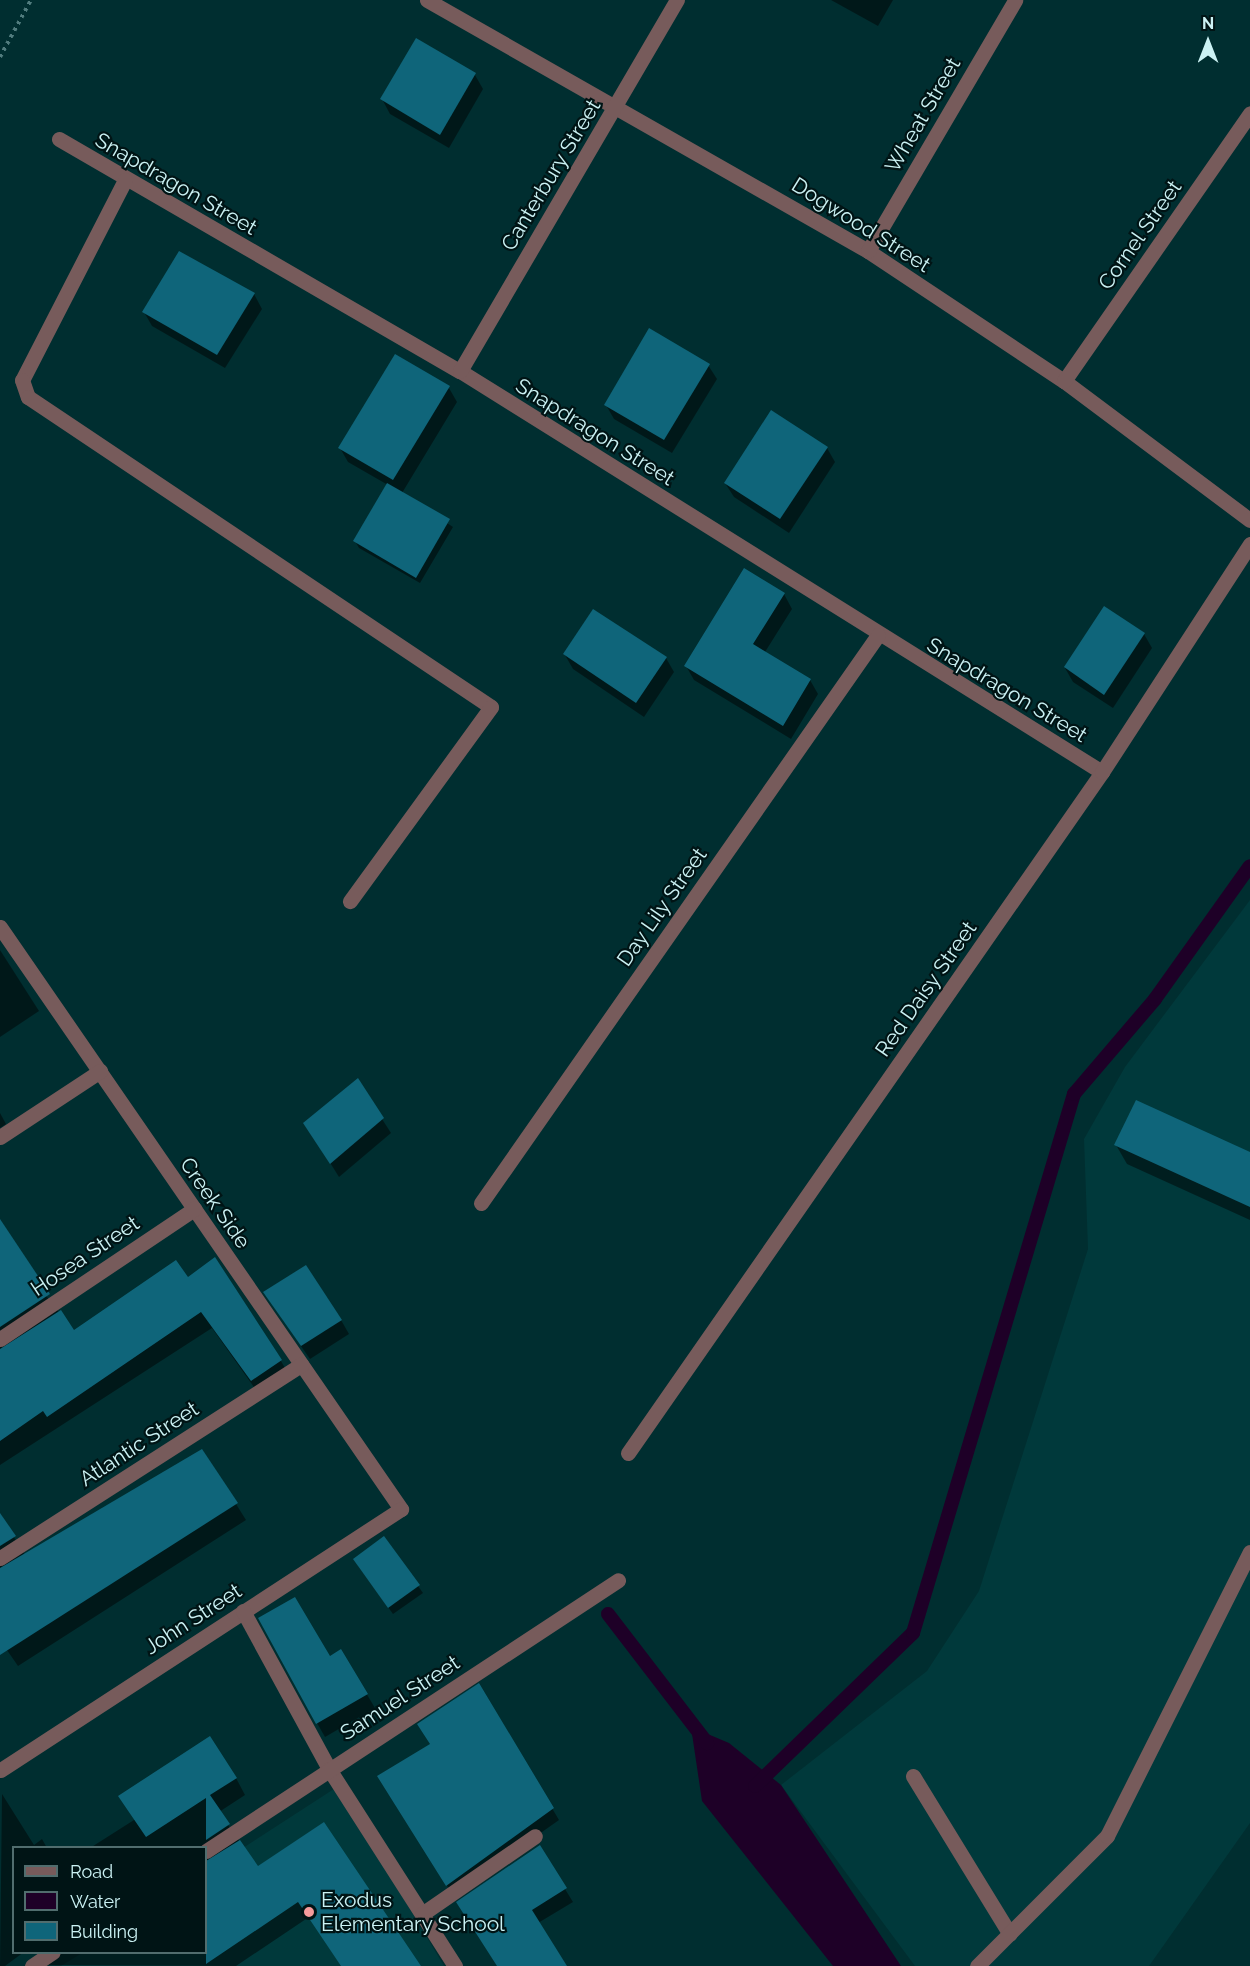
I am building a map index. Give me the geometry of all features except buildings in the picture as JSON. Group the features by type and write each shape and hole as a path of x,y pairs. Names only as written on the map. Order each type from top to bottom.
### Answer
{"street":[{"name":"Dogwood Street","path":"427,0 617,104 868,250 1064,381 1250,520"},
{"name":"Canterbury Street","path":"460,371 678,0"},
{"name":"Wheat Street","path":"868,250 1015,0"},
{"name":"Cornel Street","path":"1064,381 1250,113"},
{"name":"Snapdragon Street","path":"59,139 125,180 460,371 878,635 1102,772"},
{"path":"125,180 22,380 27,397 491,707 350,901"},
{"name":"Red Daisy Street","path":"628,1453 1102,772 1250,544"},
{"name":"Day Lily Street","path":"481,1203 878,635"},
{"name":"Creek Side","path":"0,927 301,1365 399,1500"},
{"path":"0,1137 100,1071"},
{"name":"Hosea Street","path":"0,1339 194,1209"},
{"name":"Atlantic Street","path":"0,1558 301,1365"},
{"name":"John Street","path":"0,1770 243,1611 396,1517 399,1500"},
{"path":"977,1966 1107,1836 1250,1551"},
{"name":"Samuel Street","path":"207,1850 618,1580"},
{"path":"243,1611 329,1769 455,1966"},
{"path":"913,1776 1010,1934"},
{"path":"422,1914 536,1836"},
{"path":"32,1966 51,1954"}],"path":[{"path":"0,57 31,0"}],"shaded area":[{"path":"1250,900 1250,1823 1149,1966 915,1966 781,1785 927,1671 979,1591 1088,1249 1084,1139 1125,1067"},
{"name":"Exodus Elementary School","path":"337,1787 444,1966 61,1966 80,1954 207,1954 207,1871"}],"water":[{"path":"691,1727 729,1743 781,1785 901,1966 833,1966 702,1801"}],"waterway":[{"path":"755,1786 913,1633 1074,1094 1155,999 1250,866"},
{"path":"608,1614 707,1743"}],"place":[{"name":"Exodus Elementary School","path":"309,1912"}]}
